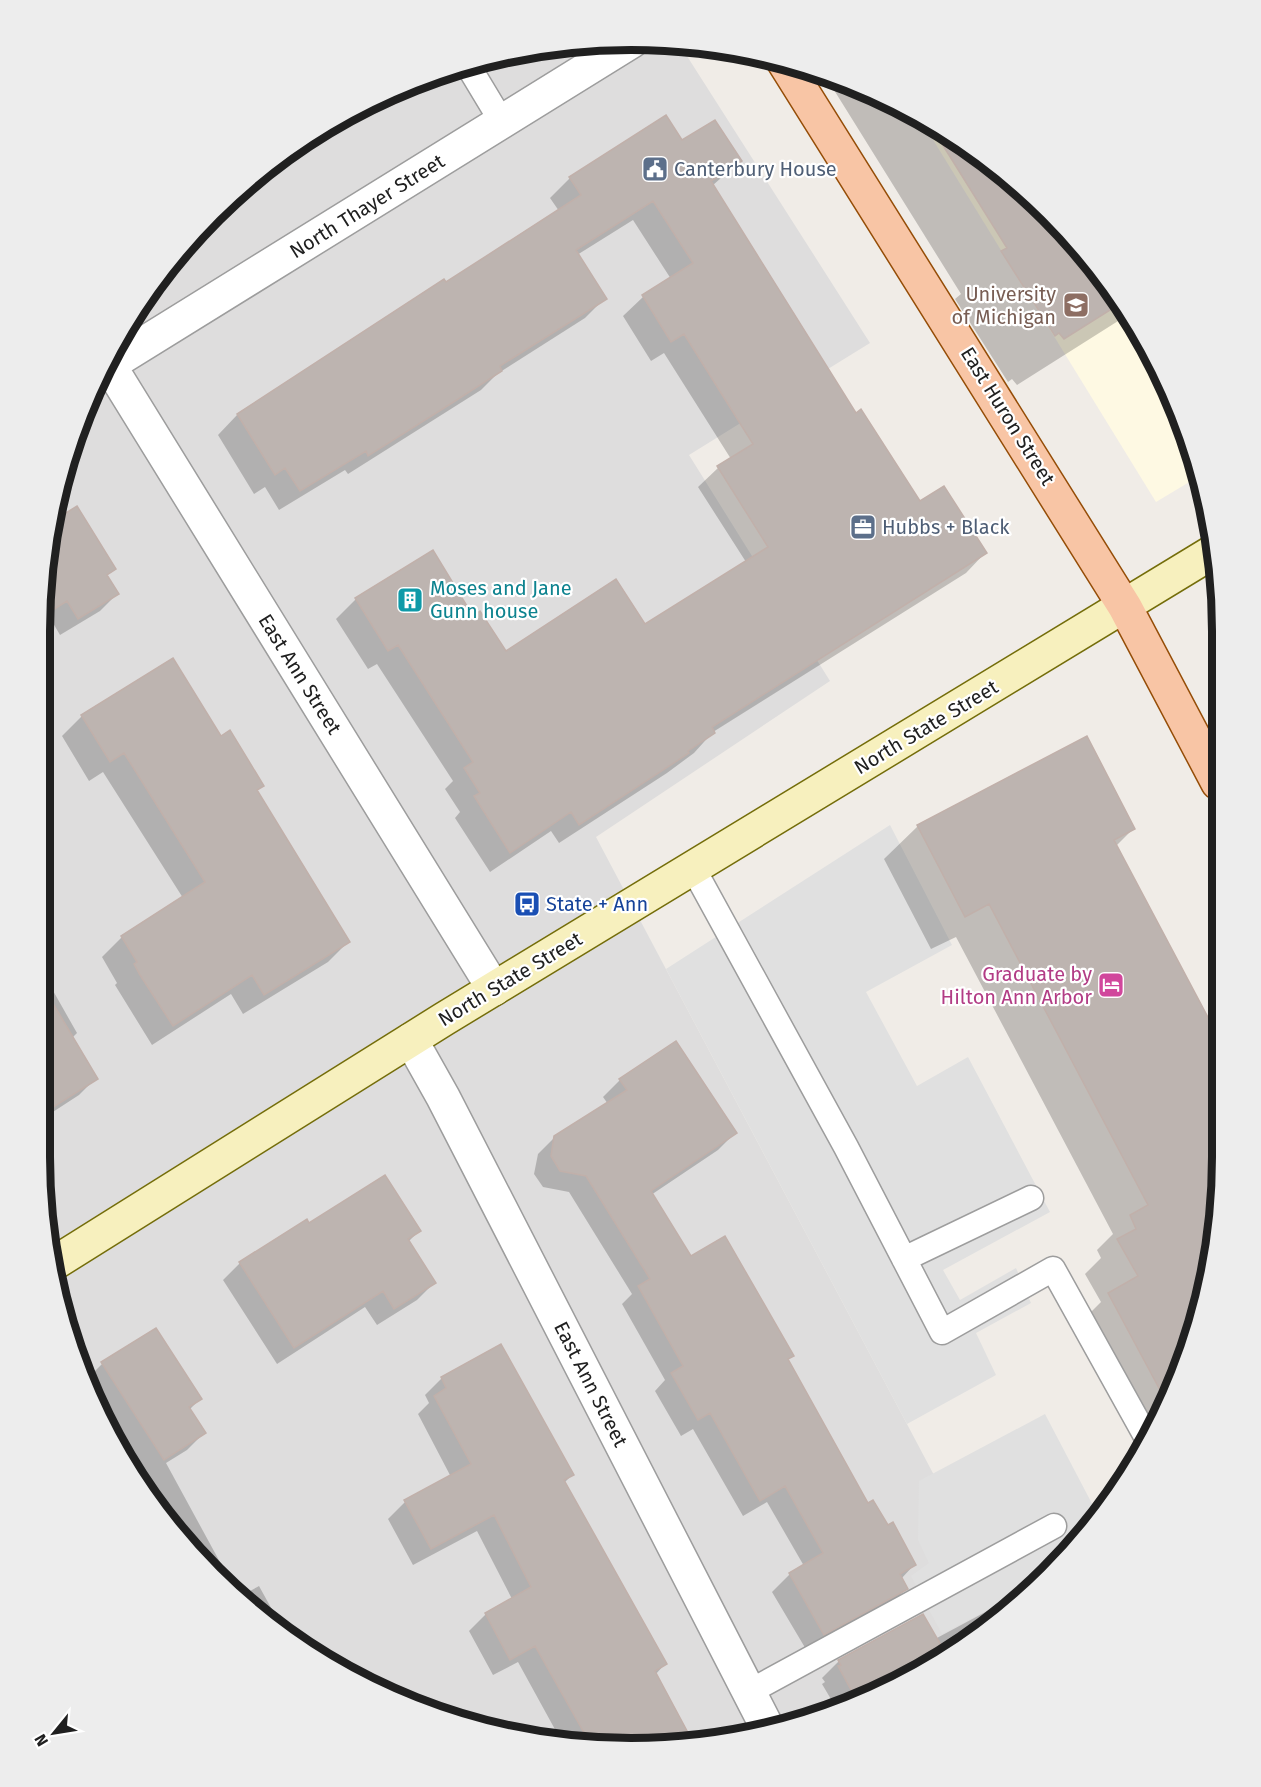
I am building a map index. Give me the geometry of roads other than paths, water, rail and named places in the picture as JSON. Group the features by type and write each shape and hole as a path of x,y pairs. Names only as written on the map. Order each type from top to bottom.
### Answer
{"main road":[{"name":"East Huron Street","path":"790,72 1125,607 1211,770"}],"street":[{"name":"North Thayer Street","path":"118,357 617,50"},
{"name":"East Ann Street","path":"110,373 494,989"},
{"name":"North State Street","path":"59,1260 494,989 1207,556"},
{"name":"East Ann Street","path":"411,1040 443,1097 764,1722"}],"lane":[{"path":"472,72 502,122"},
{"path":"693,868 942,1332 1053,1269 1143,1431"},
{"path":"904,1260 1031,1198"},
{"path":"749,1692 1054,1526"}],"place":[{"name":"Canterbury House","path":"655,169"},
{"name":"University of Michigan","path":"1076,305"},
{"name":"Hubbs + Black","path":"863,527"},
{"name":"Moses and Jane Gunn house","path":"410,600"},
{"name":"State + Ann","path":"527,904"},
{"name":"Graduate by Hilton Ann Arbor","path":"1111,985"}]}
